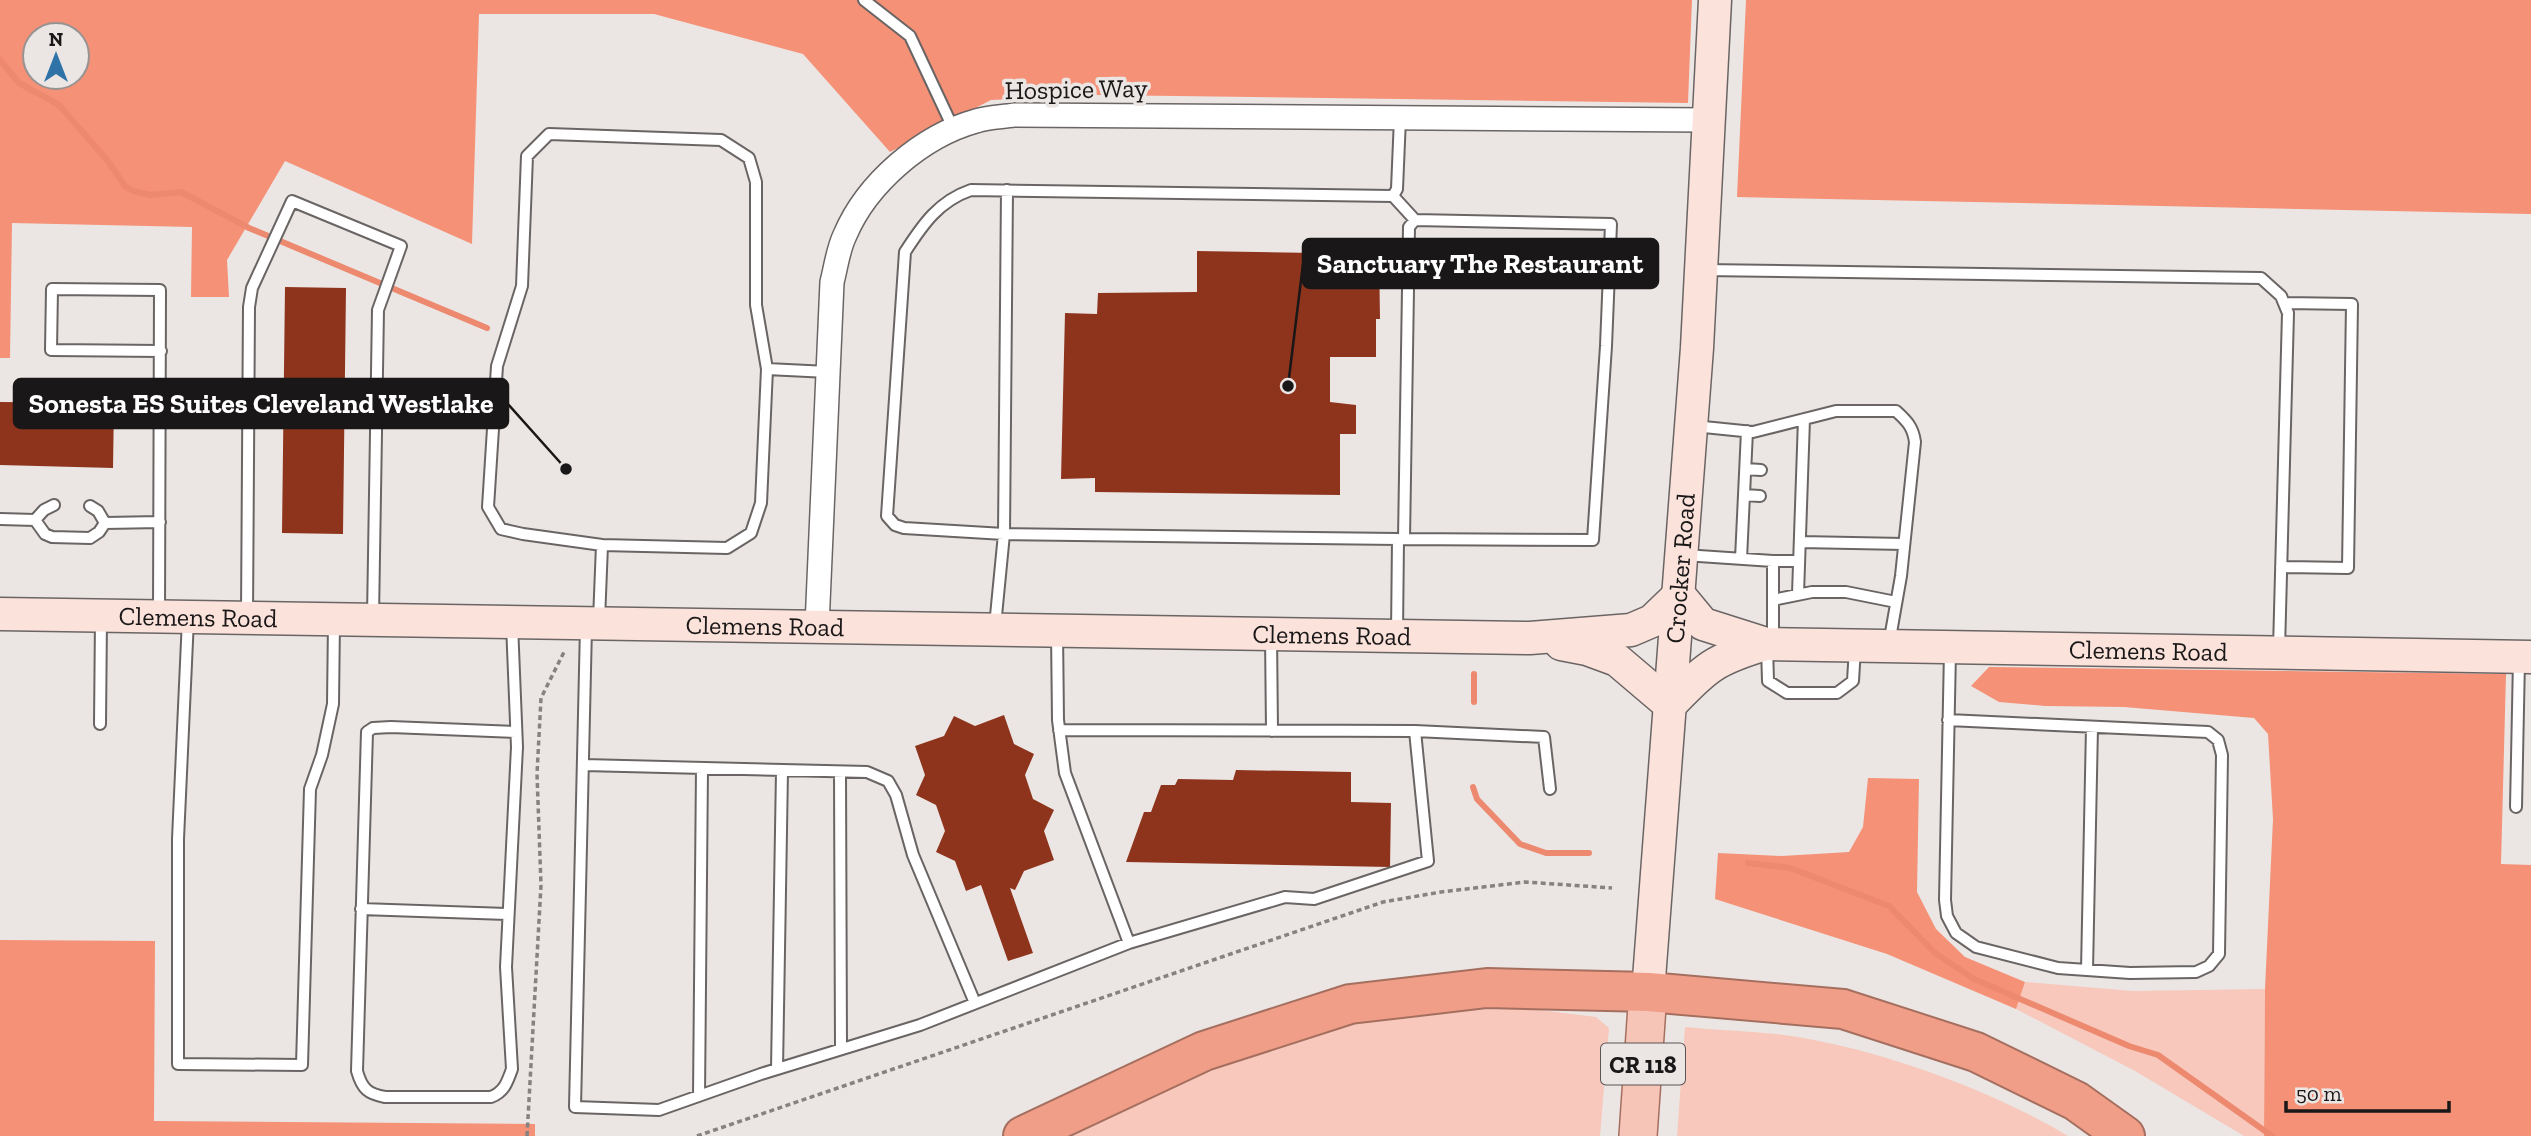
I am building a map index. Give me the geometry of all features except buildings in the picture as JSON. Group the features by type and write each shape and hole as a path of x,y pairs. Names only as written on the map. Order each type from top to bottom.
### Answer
{"highway":[{"path":"1023,1136 1204,1051 1350,1004 1487,988 1648,992 1843,1009 1976,1052 2076,1101 2125,1136"}],"main road":[{"name":"Crocker Road","path":"1638,1136 1648,992"}],"street":[{"name":"Crocker Road","path":"1648,992 1692,426 1715,0"},
{"name":"Hospice Way","path":"817,626 832,282 844,235 872,190 905,158 941,135 977,121 1014,115 1707,120"},
{"name":"Clemens Road","path":"0,614 1530,638 1631,630 1652,621 1679,595 1703,624 1770,644 2525,657"},
{"name":"Clemens Road","path":"1530,638 1587,649 1617,660 1670,705 1707,668 1729,655 1770,644"}],"lane":[{"path":"864,0 910,36 954,130"},
{"path":"1393,196 1397,189 1399,118"},
{"path":"549,134 721,140 749,158 755,182 755,305 767,369 761,503 751,533 727,548 602,545 523,534 501,528 488,507 496,366 522,286 527,156 549,134"},
{"path":"971,190 1007,190 1393,196 1415,220 1611,224 1593,540 1004,534 904,528 895,525 887,516 905,252 926,219 953,196 971,190"},
{"path":"995,628 1004,534 1007,190"},
{"path":"247,618 249,307 252,288 292,201 401,246 378,310 373,619"},
{"path":"1397,636 1409,227 1415,220"},
{"path":"1701,270 2261,278 2272,286 2288,313 2279,653"},
{"path":"161,351 51,350 52,289 160,290 161,351 160,522 174,616 178,1064 302,1065 310,789 322,755 333,704 334,619"},
{"path":"2281,568 2348,568 2352,304 2284,303"},
{"path":"767,369 828,372"},
{"path":"1692,426 1747,431 1836,411 1896,411 1906,420 1913,429 1915,442 1904,544 1888,647"},
{"path":"1798,594 1801,523 1796,498 1804,419"},
{"path":"1741,559 1747,431"},
{"path":"1746,469 1761,470"},
{"path":"1744,495 1760,496"},
{"path":"0,519 35,520 44,510 54,505"},
{"path":"90,506 98,511 105,523"},
{"path":"35,520 45,534 52,537 90,538 99,532 105,523"},
{"path":"1743,520 1758,520"},
{"path":"105,523 160,522"},
{"path":"1787,522 1801,523"},
{"path":"1800,541 1840,548 1904,544"},
{"path":"602,545 592,622 583,765 575,1107 659,1110 777,1069 920,1025 1129,943 1285,897 1314,899 1428,861 1415,731"},
{"path":"1682,555 1799,561"},
{"path":"1773,561 1768,681 1787,693 1837,693 1853,681 1856,646"},
{"path":"1867,583 1867,596"},
{"path":"1773,600 1839,587 1896,602"},
{"path":"100,724 102,615"},
{"path":"512,621 516,732 506,967 512,1069 500,1094 491,1097 373,1095 365,1090 357,1071 367,732 373,728 391,727 516,732"},
{"path":"1057,629 1059,730 1066,773 1129,943"},
{"path":"1271,633 1272,731"},
{"path":"1948,720 2208,732 2218,740 2222,755 2219,954 2209,966 2196,972 2130,973 2058,968 1976,947 1956,933 1947,916 1945,900 1948,720 1950,648"},
{"path":"2516,807 2525,657"},
{"path":"2087,970 2092,727"},
{"path":"1059,730 1415,731 1544,737 1550,789"},
{"path":"583,765 867,772 888,781 896,796 913,855 975,1003"},
{"path":"699,1096 702,768"},
{"path":"777,1069 782,771"},
{"path":"840,772 841,1049"},
{"path":"361,909 507,914"}],"path":[{"path":"527,1136 541,885 537,774 541,698 564,652"},
{"path":"697,1136 1383,902 1525,882 1612,888"}],"shaded area":[{"path":"0,0 1692,0 1688,103 1099,95 991,100 890,152 803,54 654,14 479,14 472,244 285,161 227,260 229,297 191,297 192,227 12,223 10,358 0,358"},
{"path":"1746,0 2531,0 2531,214 1737,197"},
{"path":"1989,667 2506,674 2501,864 2531,865 2531,1136 2264,1136 2265,989 2273,819 2268,734 2254,718 2124,707 2045,706 1999,702 1971,686"},
{"path":"1868,778 1919,779 1917,892 1936,929 1965,957 2025,982 2016,1009 1887,954 1715,899 1718,853 1782,856 1849,852 1863,827"},
{"path":"0,940 155,941 154,1121 535,1124 535,1136 0,1136"},
{"path":"2025,982 2133,991 2265,989 2264,1136 2244,1136 2135,1071 2016,1009"},
{"path":"1532,1009 1596,1017 1609,1028 1600,1136 1039,1136 1257,1039 1402,1010"},
{"path":"1685,1027 1776,1034 1888,1058 2002,1101 2068,1136 1677,1136"}],"waterway":[{"path":"0,60 19,83 59,105 107,160 125,186 133,191 150,195 181,192 249,228 487,328"},
{"path":"1474,674 1474,702"},
{"path":"1473,787 1477,799 1520,844 1546,853 1589,853"},
{"path":"1748,863 1790,868 1889,906 1935,953 1974,979 2129,1046 2158,1055 2272,1136"}],"place":[{"name":"Sanctuary The Restaurant","path":"1288,386"},
{"name":"Sonesta ES Suites Cleveland Westlake","path":"566,469"}]}
